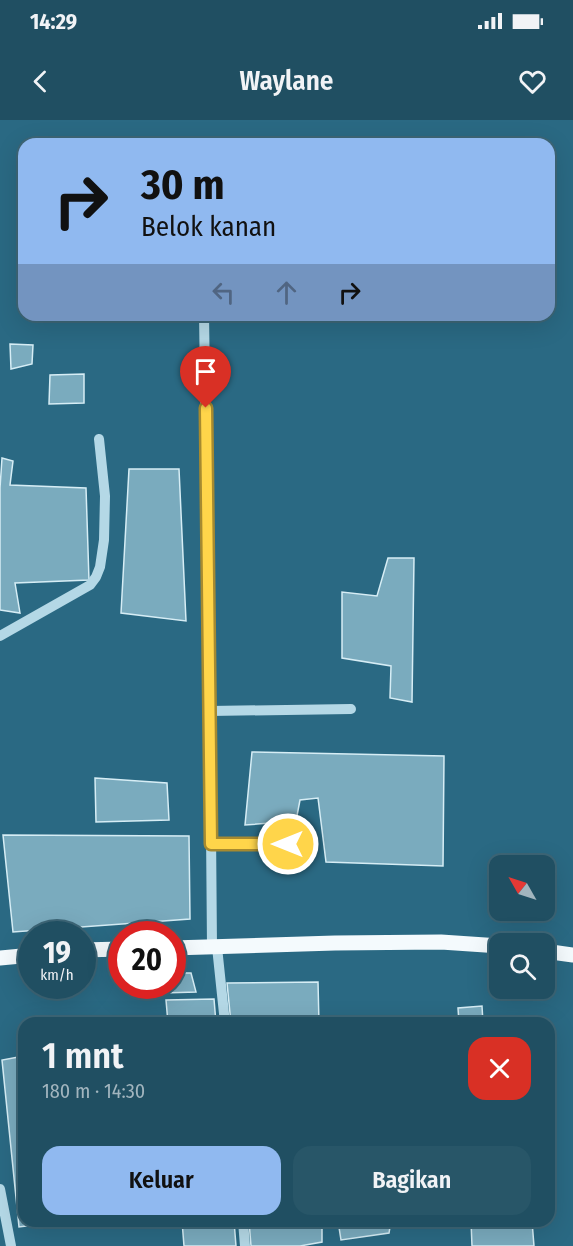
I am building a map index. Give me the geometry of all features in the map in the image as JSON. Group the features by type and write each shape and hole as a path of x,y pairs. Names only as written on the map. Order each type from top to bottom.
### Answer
{"main road":[{"path":"186,948 431,942 489,945"},
{"path":"555,953 573,955"},
{"path":"0,958 18,956"}],"street":[{"path":"204,321 211,844 215,947 224,1017"},
{"path":"0,636 90,585 96,577 104,540 105,496 99,439"},
{"path":"210,711 351,709"},
{"path":"211,844 308,845"},
{"path":"0,1189 11,1246"},
{"path":"243,1227 245,1246"}],"building":[{"path":"10,344 33,345 32,364 11,369"},
{"path":"84,374 84,403 49,404 50,375"},
{"path":"2,458 13,461 10,485 86,488 89,580 15,583 20,613 0,610"},
{"path":"129,469 179,469 186,621 121,613"},
{"path":"388,558 414,558 412,702 390,698 391,666 342,658 342,592 377,596"},
{"path":"252,752 444,756 443,866 326,862 318,798 300,800 296,821 245,825"},
{"path":"95,778 167,783 169,820 96,822"},
{"path":"3,835 189,836 190,919 108,921 108,925 96,926 96,921 18,921 18,932 13,932"},
{"path":"186,973 191,973 196,992 186,992"},
{"path":"318,982 319,1017 230,1017 227,983"},
{"path":"214,999 216,1017 167,1017 166,1000"},
{"path":"482,1006 483,1017 459,1017 458,1008"},
{"path":"18,1057 18,1217 2,1060"},
{"path":"182,1227 234,1227 236,1246 184,1246"},
{"path":"249,1227 322,1227 322,1242 300,1246 251,1246"},
{"path":"339,1227 390,1227 389,1233 341,1240"},
{"path":"471,1227 532,1227 534,1246 472,1246"}],"route":[{"path":"206,408 211,844 288,844"}]}
